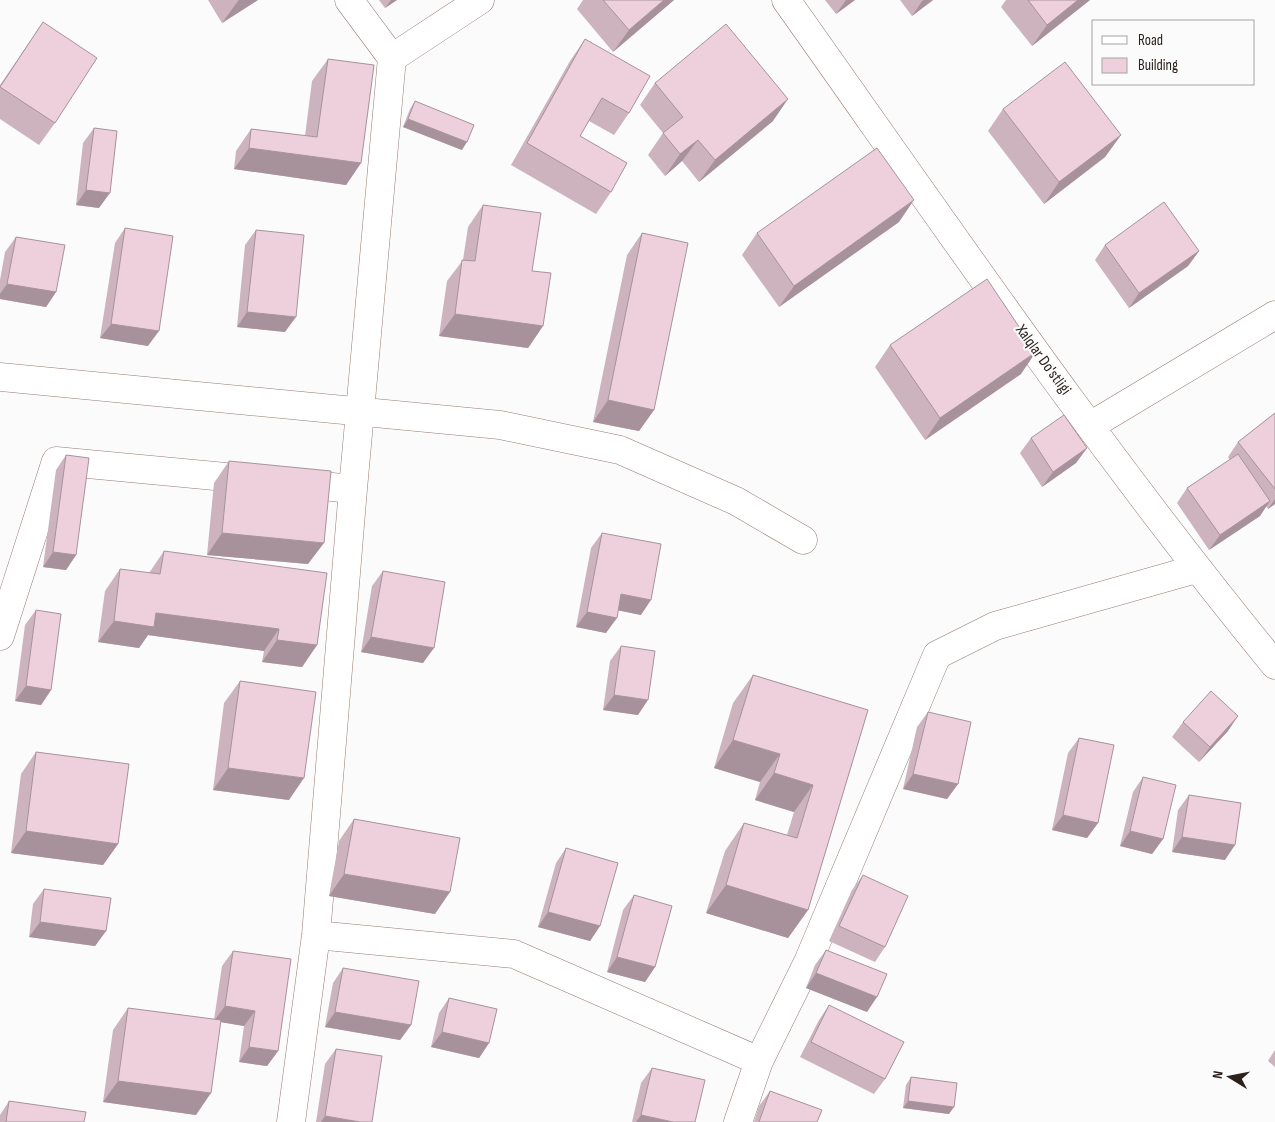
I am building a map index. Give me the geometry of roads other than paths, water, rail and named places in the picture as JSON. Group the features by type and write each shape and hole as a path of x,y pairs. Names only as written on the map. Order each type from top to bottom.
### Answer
{"street":[{"path":"291,1122 316,935 352,489 392,58 349,0"},
{"path":"392,58 480,0"},
{"name":"Xalqlar Do'stligi","path":"786,0 1090,426 1196,569 1275,665"},
{"path":"1090,426 1275,315"},
{"path":"0,377 500,424 620,450 736,501 803,540"},
{"path":"0,636 56,461 352,489"},
{"path":"738,1122 759,1061 808,962 937,654 995,626 1196,569"},
{"path":"316,935 514,954 759,1061"}]}
